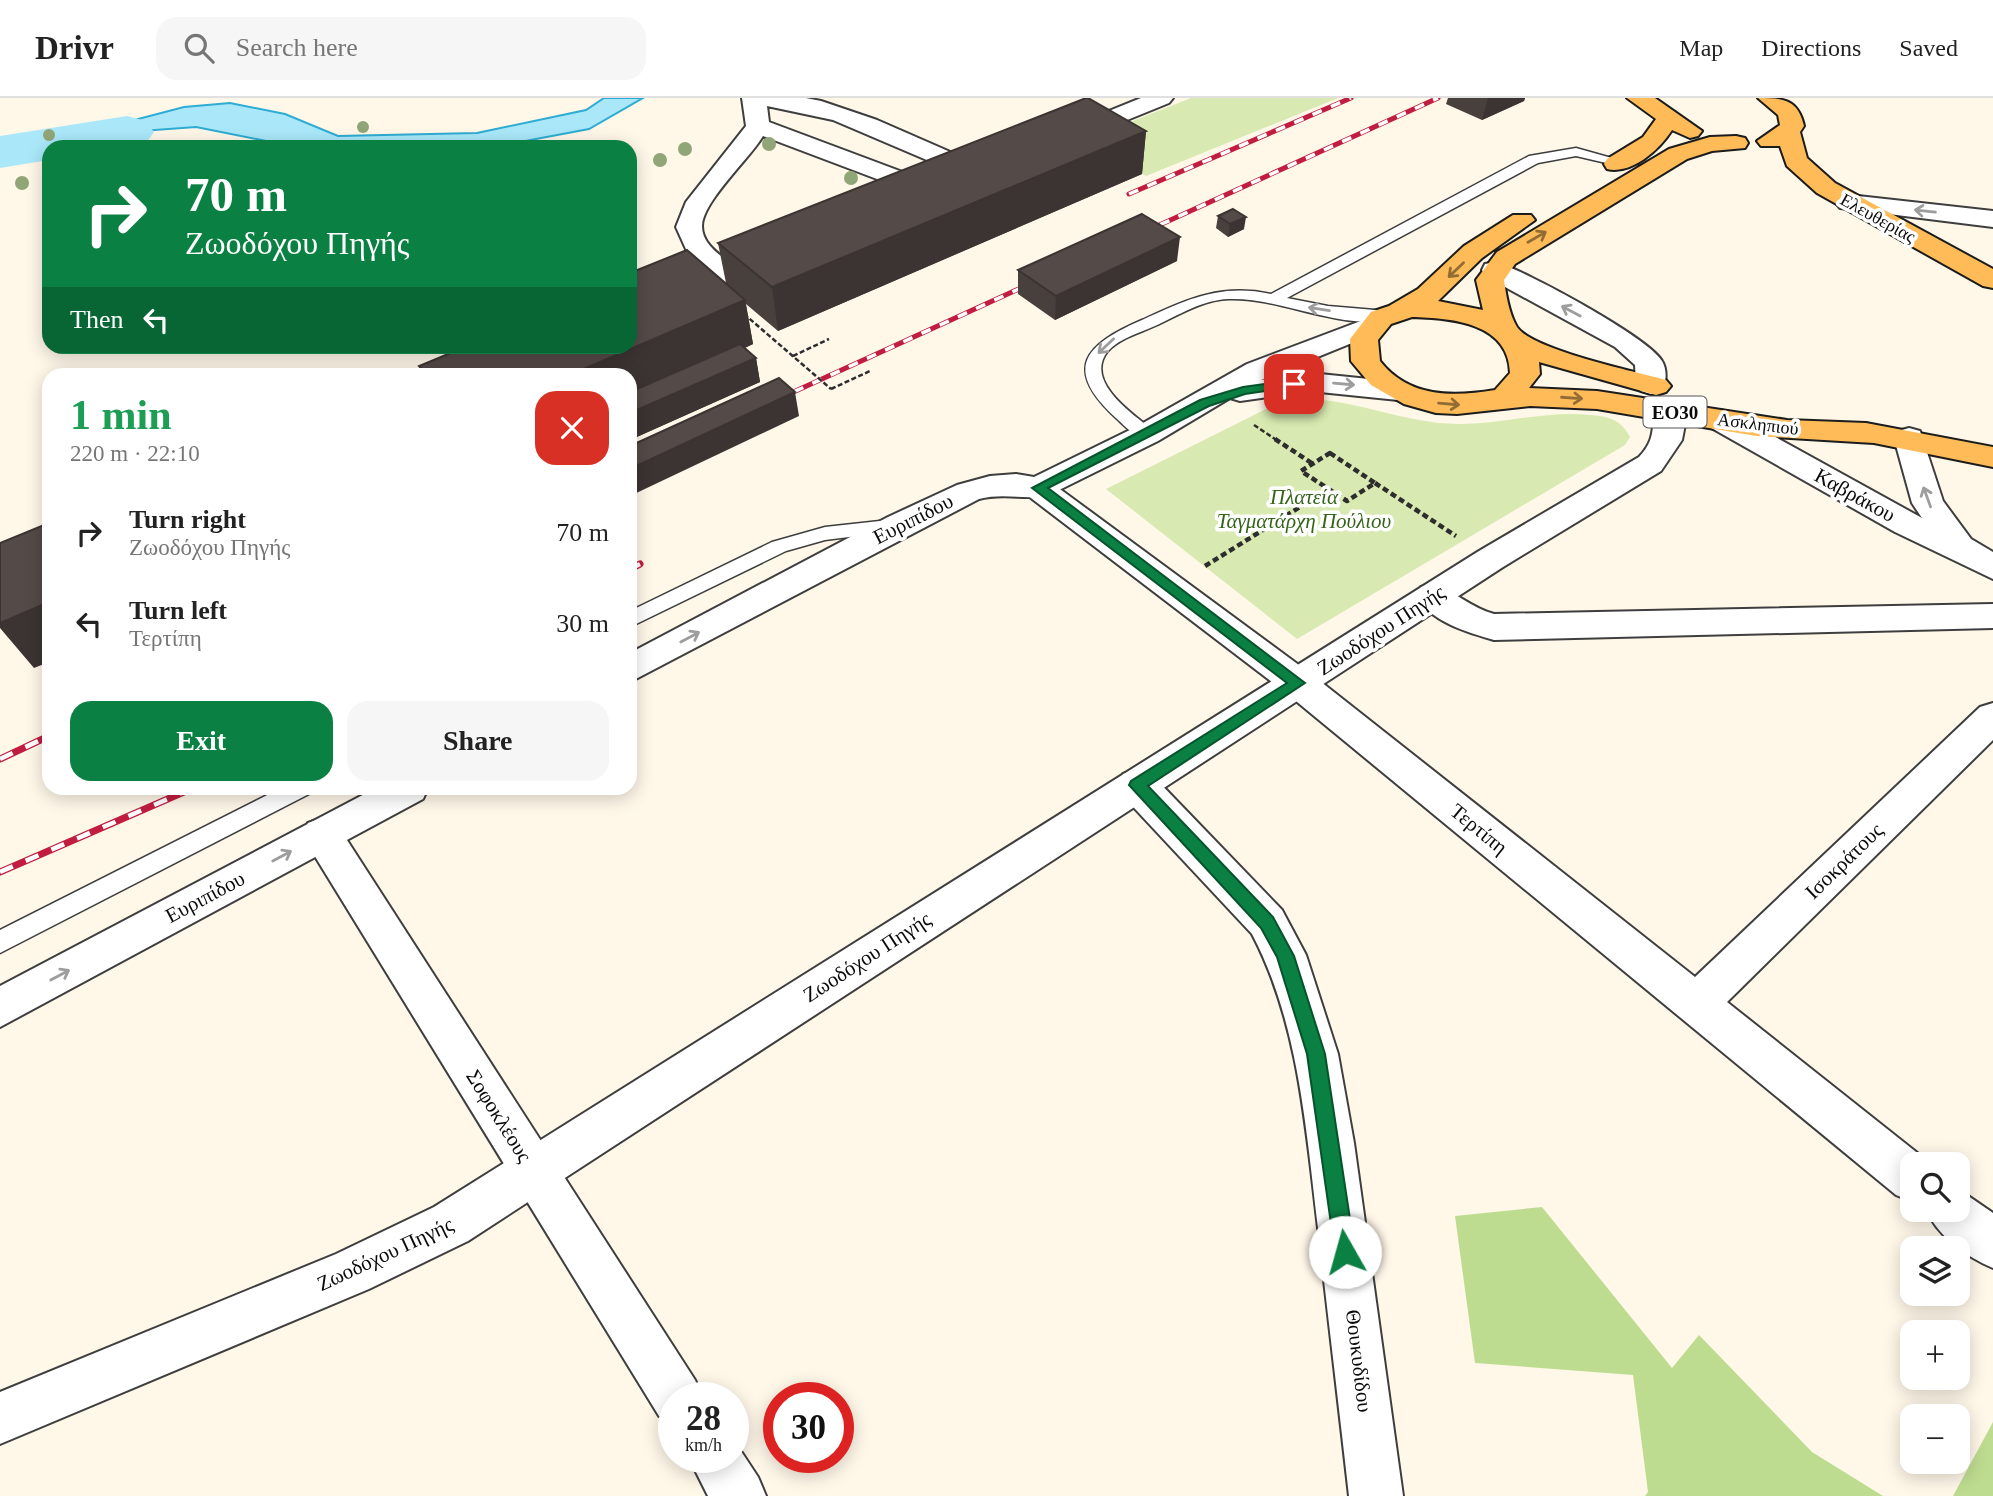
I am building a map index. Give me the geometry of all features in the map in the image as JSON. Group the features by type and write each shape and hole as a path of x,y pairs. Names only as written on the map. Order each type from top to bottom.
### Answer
{"main road":[{"path":"1639,98 1665,109 1696,134 1736,143"},
{"name":"Ελευθερίας","path":"1770,98 1789,112 1792,126 1788,132 1796,162 1809,176 1849,203 1993,280"},
{"path":"1387,317 1428,295 1473,252 1498,234 1652,142 1665,109"},
{"path":"1504,398 1520,387 1528,373 1527,357 1511,336 1492,298 1490,281 1495,270 1521,246 1678,154 1710,144 1768,141 1788,132"},
{"name":"Ασκληπιού","path":"1845,430 1782,411 1660,398 1583,399 1542,396 1504,398 1480,405 1453,406 1424,401 1398,391 1376,375 1364,357 1363,340 1387,317 1430,309 1464,313 1563,362 1660,398 1719,419 1780,429 1845,430 1909,439 1964,454 1993,457"},
{"name":"Ασκληπιού","path":"1909,439 1960,437 1993,441"}],"street":[{"path":"729,275 699,252 689,227 695,207 744,148 758,126 754,98 803,103 834,111 978,173"},
{"path":"1051,143 1161,98"},
{"path":"758,126 931,191"},
{"path":"893,206 1002,163"},
{"path":"1849,203 1993,219"},
{"path":"637,311 792,248"},
{"path":"1495,270 1625,341 1649,363 1660,398"},
{"path":"1038,488 1205,403 1256,369 1387,317"},
{"path":"1205,403 1243,391 1310,382 1398,391"},
{"name":"Ζωοδόχου Πηγής","path":"0,1418 352,1272 428,1237 534,1172 1491,559 1650,464 1665,449 1671,429 1660,398"},
{"name":"Καβράκου","path":"1719,419 1906,524 1960,547 1993,567"},
{"path":"1909,439 1928,503 1960,547"},
{"name":"Ευριπίδου","path":"637,665 899,525 968,492 990,486 1016,484 1038,488"},
{"name":"Τερτίπη","path":"1038,488 1298,683 1900,1169"},
{"path":"1433,596 1469,620 1494,627 1993,616"},
{"name":"Ισοκράτους","path":"1696,1004 1993,717"},
{"name":"Θουκυδίδου","path":"1137,785 1267,922 1285,956 1316,1054 1376,1496"},
{"name":"Ευριπίδου","path":"0,1008 396,795"},
{"name":"Σοφοκλέους","path":"322,834 667,1382"},
{"path":"1966,1222 1993,1244"},
{"path":"724,1473 739,1496"}],"lane":[{"path":"1274,299 1534,159 1576,152 1619,162"},
{"path":"1147,434 1119,413 1104,396 1095,377 1093,362 1101,349 1113,339 1208,297 1228,294 1387,317"},
{"path":"637,617 758,556 800,540 841,530 899,525"},
{"path":"0,942 287,795"}],"path":[{"path":"741,312 831,389 870,371"},
{"path":"793,356 829,339"},
{"path":"1247,420 1313,464"},
{"path":"1375,483 1347,501 1301,471 1330,453 1491,559"},
{"path":"1201,569 1329,489"}],"green space":[{"path":"1191,98 1338,98 1146,176 1085,140"},
{"name":"Πλατεία Ταγματάρχη Πούλιου","path":"1323,400 1422,421 1456,424 1556,414 1596,416 1618,423 1630,437 1625,445 1297,639 1106,489 1266,409"},
{"path":"1542,1207 1672,1368 1699,1335 1812,1452 1883,1496 1645,1496 1648,1492 1633,1375 1475,1363 1455,1216"},
{"path":"1993,1422 1993,1496 1953,1496 1965,1474 1970,1474 1970,1465"}],"water":[{"path":"604,98 643,98 589,129 531,140 261,140 196,127 127,132 119,124 184,107 230,103 285,114 338,136 477,133 586,110"}],"building":[{"path":"1086,98 1146,131 772,287 718,243"},
{"path":"1233,209 1246,217 1230,224 1218,216"},
{"path":"1142,214 1180,237 1056,296 1018,270"},
{"path":"687,250 745,300 637,346 637,270"},
{"path":"740,344 756,358 637,410 637,389"},
{"path":"448,354 619,354 586,368 419,366"},
{"path":"779,378 795,392 637,466 637,443"},
{"path":"42,526 42,605 0,623 0,543"}],"waterway":[{"path":"76,140 127,132"},
{"path":"0,152 42,145"}],"railway":[{"path":"1129,194 1351,98"},
{"path":"1142,233 1438,98"},
{"path":"776,400 1034,282"},
{"path":"0,759 42,739"},
{"path":"0,872 177,795"}],"route":[{"path":"1294,384 1243,391 1205,403 1038,488 1298,683 1137,785 1267,922 1285,956 1316,1054 1345,1252"}]}
